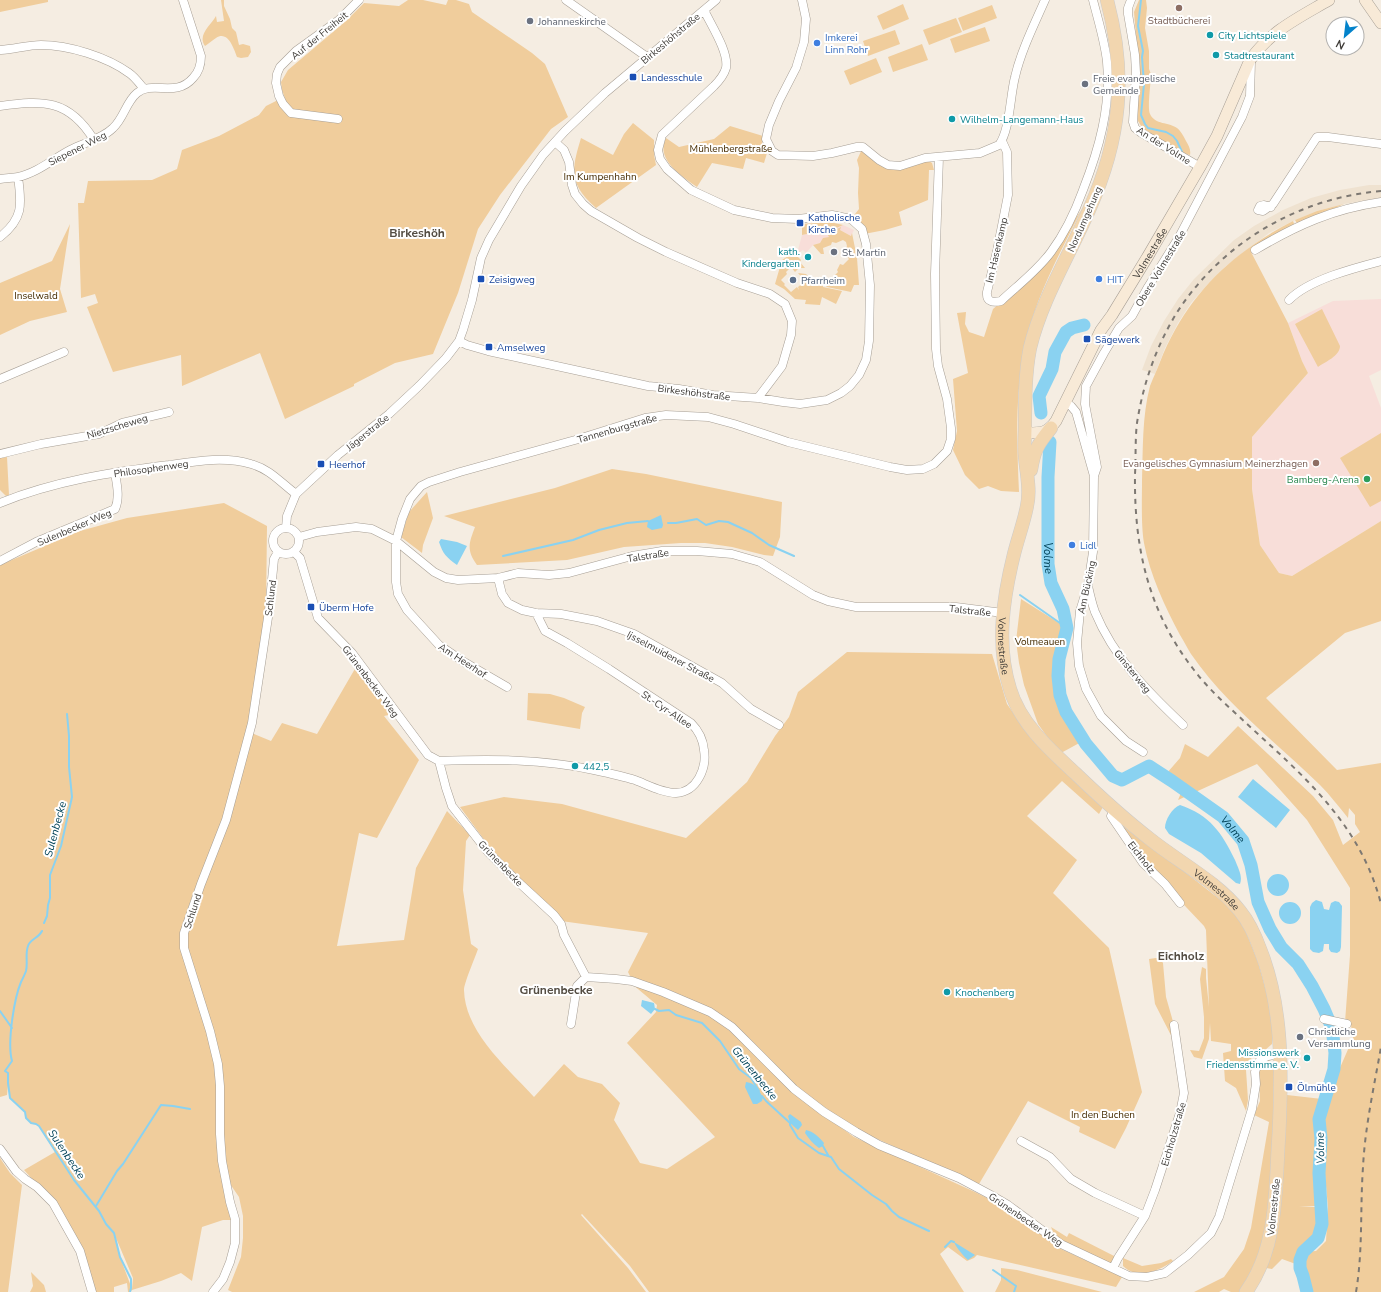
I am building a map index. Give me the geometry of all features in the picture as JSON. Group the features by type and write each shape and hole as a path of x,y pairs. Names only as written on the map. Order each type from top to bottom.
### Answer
{"main road":[{"name":"Nordumgehung","path":"1025,433 1025,392 1029,354 1035,328 1049,292 1089,210 1108,158 1116,124 1119,84 1118,59 1107,0"},
{"name":"Volmestraße","path":"1051,428 1066,403 1101,330 1112,315 1148,256 1200,167 1220,129 1250,60 1275,32 1330,0"},
{"path":"1365,0 1381,23"},
{"path":"1025,433 1044,432 1051,428"},
{"path":"1029,492 1033,455 1051,428"},
{"name":"Volmestraße","path":"1025,433 1025,453 1029,492 1028,504 1013,559 1003,613 1002,650 1004,670 1011,694 1026,723 1062,762 1151,840 1215,886 1240,910 1257,942 1270,976 1278,1015 1281,1094 1274,1205 1267,1249 1253,1282 1246,1292"}],"street":[{"path":"2,50 41,45 62,47 84,52 109,62 130,73 144,89 170,89 183,87 190,82 198,71 201,63 201,56 183,0"},
{"name":"Auf der Freiheit","path":"338,119 291,112 283,104 279,96 276,82 277,74 280,67 296,51 339,20 359,0"},
{"path":"566,0 647,57"},
{"path":"802,0 806,25 804,42 796,68 769,125 766,139 772,151 778,155 813,156 863,147 879,160 893,166 900,166 925,158 980,153 999,145 1006,129 1015,77 1019,63 1045,0"},
{"name":"Im Hasenkamp","path":"1002,141 1007,152 1008,195 986,296 989,300 994,302 1001,301 1037,269 1052,251 1073,216 1094,162 1106,108 1108,81 1107,61 1093,0"},
{"name":"An der Volme","path":"1131,0 1128,8 1128,14 1136,73 1135,101 1132,120 1133,125 1140,132 1200,167"},
{"name":"Birkeshöhstraße","path":"713,1 606,93 543,155 521,186 489,240 481,258 472,300 459,341 488,351 648,386 679,389 713,395 758,398"},
{"path":"555,142 564,150 569,162 572,185 576,194 583,204 591,211 666,252 737,283 770,294 785,304 792,321 791,335 782,366 758,398 800,404 814,403 827,400 841,393 850,386 859,375 866,360 869,341 870,285 866,244 862,229 850,219 832,215 800,218 772,218 734,210 691,190 667,168 660,159 658,150 662,135 720,80 726,68 723,49 704,10"},
{"name":"Obere Volmestraße","path":"1094,476 1097,467 1085,404 1086,386 1119,328 1132,316 1179,236 1242,117 1250,96 1250,60"},
{"name":"Siepener Weg","path":"0,179 18,177 35,170 111,130 119,122 131,99 144,89"},
{"path":"0,106 22,103 46,103 62,108 76,116 94,140"},
{"path":"1270,207 1280,195 1318,138 1328,137 1381,144"},
{"name":"Tannenburgstraße","path":"396,541 402,519 410,499 421,486 430,482 645,418 681,415 708,417 788,442 890,467 907,470 924,469 934,464 947,451 951,439 947,399 938,366 936,349 935,274 939,157"},
{"path":"0,237 9,230 15,222 21,206 18,177"},
{"path":"1255,250 1281,234 1325,215 1342,209 1381,202"},
{"path":"1289,300 1296,294 1331,276 1381,261"},
{"name":"Jägerstraße","path":"286,528 287,516 296,494 338,455 409,396 440,364 459,341"},
{"path":"0,379 64,352"},
{"name":"Am Bücking","path":"1066,403 1076,412 1094,476 1093,552 1088,585 1080,611 1077,643 1079,666 1086,689 1093,704 1106,723 1126,741 1143,752"},
{"name":"Nietzscheweg","path":"0,454 41,444 99,434 122,423 169,412"},
{"name":"Philosophenweg","path":"0,503 67,482 115,473 200,461 233,460 251,464 270,472 296,494"},
{"name":"Sulenbecker Weg","path":"0,561 36,542 115,509 118,494 115,473"},
{"name":"Talstraße","path":"299,537 317,532 356,527 372,529 396,541 434,572 446,578 458,580 498,578 518,573 549,575 569,573 632,556 662,551 697,551 732,554 760,562 808,592 828,601 842,605 856,607 956,607 1003,613"},
{"path":"281,529 292,529 299,537 298,548 294,552 283,555 274,548 272,541 273,536 281,529"},
{"name":"Am Heerhof","path":"396,541 396,582 398,594 407,610 439,645 464,662 508,687"},
{"name":"Schlund","path":"213,1292 223,1279 230,1262 235,1243 235,1219 222,1161 218,1064 210,1031 184,948 184,933 192,906 226,820 252,723 269,611 274,560 278,552"},
{"name":"Grünenbecker Weg","path":"294,552 300,558 318,618 352,653 428,755 439,761"},
{"name":"Ijsselmuidener Straße","path":"498,578 502,594 508,603 522,610 536,613 561,614 597,621 634,634 722,683 751,709 779,725"},
{"name":"Ginsterweg","path":"1088,585 1095,612 1111,644 1128,668 1156,700 1183,725"},
{"name":"St.-Cyr-Allee","path":"439,761 518,760 572,766 605,772 668,792 677,793 692,787 698,780 703,768 705,750 696,728 691,723 609,669 545,631 536,613"},
{"name":"Grünenbecke","path":"439,761 452,806 488,852 554,915 561,924 564,935 586,977"},
{"name":"Eichholz","path":"1114,809 1111,816 1137,854 1165,884 1180,903"},
{"path":"570,1024 577,986 586,977"},
{"name":"Grünenbecker Weg","path":"586,977 632,981 663,992 710,1012 732,1027 794,1089 824,1112 856,1132 879,1145 958,1178 1008,1205 1061,1244 1129,1276 1137,1277 1147,1278 1165,1273 1188,1255 1211,1233 1219,1217 1252,1109 1256,1084 1255,1072 1257,1066 1260,1060 1268,1056 1280,1054"},
{"path":"1324,1020 1348,1024"},
{"name":"Eichholzstraße","path":"1113,1268 1145,1216 1156,1190 1180,1113 1184,1093 1174,1025"},
{"path":"1021,1141 1050,1157 1071,1178 1095,1193 1145,1216"},
{"path":"0,1149 16,1171 24,1179 37,1187 53,1203 80,1251 92,1292"}],"shaded area":[{"path":"1369,185 1381,185 1381,198 1344,204 1317,211 1293,221 1269,233 1226,266 1191,303 1178,323 1165,348 1155,374 1142,370 1151,346 1178,299 1194,279 1234,240 1254,226 1283,210 1311,198 1340,190"},
{"path":"843,225 854,230 851,236 840,230 827,234 829,237 820,243 813,245 806,253 803,250 800,252 798,250 802,235 821,231 826,233"},
{"name":"Evangelisches Gymnasium Meinerzhagen","path":"1381,299 1381,370 1369,376 1381,408 1381,521 1292,576 1279,573 1260,545 1252,489 1252,437 1308,373 1288,323 1333,301"}],"green space":[{"path":"0,0 48,0 48,2 0,12"},
{"path":"221,0 224,0 224,6 232,28 236,32 239,45 243,44 250,46 251,52 248,57 237,57 230,42 224,36 216,38 205,46 203,42 206,30 216,16 217,22 224,21"},
{"path":"408,0 423,0 446,5 448,0 456,0 469,4 472,12 532,53 545,64 568,117 551,129 500,195 478,229 458,293 433,354 395,363 354,384 354,386 285,419 260,353 182,386 181,355 113,372 87,307 98,303 95,294 81,298 78,203 84,203 88,181 152,180 177,169 182,150 219,136 259,115 266,106 276,101 286,101 281,82 288,70 346,21 364,3 399,6"},
{"path":"1139,0 1146,0 1147,8 1145,28 1149,51 1149,69 1151,74 1149,111 1152,118 1155,120 1174,126 1178,129 1189,146 1190,155 1143,129 1138,121 1137,112 1140,82 1134,12"},
{"path":"903,4 909,19 883,30 877,16"},
{"path":"992,5 997,18 963,31 958,18"},
{"path":"956,18 962,32 929,45 923,30"},
{"path":"985,27 990,41 955,53 950,39"},
{"path":"895,30 900,44 868,56 863,41"},
{"path":"922,44 928,60 893,72 888,57"},
{"path":"876,58 882,72 850,85 844,71"},
{"name":"Im Kumpenhahn","path":"633,123 654,140 656,165 596,208 581,192 575,176 575,159 581,138 613,155 624,134"},
{"name":"Mühlenbergstraße","path":"730,126 763,136 762,144 767,153 764,163 746,158 743,169 712,163 697,187 684,178 667,160 664,153 666,138 679,147 714,139"},
{"path":"863,147 888,165 925,158 932,163 934,170 929,170 928,200 899,212 902,225 864,234 851,219 859,209 859,168 857,160"},
{"path":"1344,204 1298,225 1295,220 1317,211"},
{"path":"1082,209 1040,296 1028,333 1021,369 1018,404 1017,439 1019,492 1001,491 988,486 979,489 965,475 953,450 957,431 953,379 968,373 957,313 966,312 965,324 969,332 984,337 993,309 1042,267"},
{"path":"1293,221 1295,226 1251,252 1288,323 1308,373 1252,437 1252,489 1260,545 1279,573 1292,576 1381,521 1381,621 1345,633 1266,698 1337,770 1381,763 1381,1292 1306,1292 1309,1289 1304,1267 1282,1259 1272,1269 1266,1268 1287,1095 1322,1099 1316,1116 1320,1138 1318,1148 1315,1206 1299,1207 1324,1207 1323,1226 1304,1252 1316,1251 1326,1241 1328,1207 1324,1164 1325,1118 1332,1086 1353,1038 1351,1025 1345,1022 1350,955 1350,888 1307,820 1257,764 1178,800 1184,786 1167,773 1180,758 1185,744 1208,757 1238,726 1313,796 1333,820 1343,845 1360,832 1355,824 1355,815 1349,808 1348,818 1320,785 1236,707 1205,673 1191,654 1180,635 1154,579 1144,543 1142,529 1143,433 1147,397 1150,386 1171,338 1197,297 1213,279 1250,247"},
{"path":"830,222 843,225 826,233 821,231 802,235 802,224"},
{"name":"Inselwald","path":"70,224 60,289 67,312 30,321 0,335 0,283 52,261"},
{"path":"841,227 840,230 851,236 852,233 857,258 859,285 854,285 851,292 827,287 824,284 827,281 829,283 836,276 835,275 838,272 837,270 840,264 843,265 849,259 844,253 847,246 846,242 843,240 836,243 832,242 831,245 823,248 824,254 821,254 813,245 820,243 823,238 829,237 827,234"},
{"path":"795,249 800,252 797,256 805,268 799,268 795,272 791,267 781,280 785,284 784,285 791,292 797,287 799,290 798,287 805,281 798,273 806,274 810,278 818,279 823,284 823,287 842,291 836,304 822,297 820,305 805,304 806,300 795,299 784,289 775,284 782,260 794,252"},
{"path":"1322,309 1340,346 1338,353 1335,356 1318,367 1295,324"},
{"name":"Bamberg-Arena","path":"1381,433 1381,501 1370,507 1340,458"},
{"path":"7,457 9,495 6,496 0,490 0,458"},
{"path":"612,469 646,474 782,502 780,537 773,556 705,543 681,543 624,547 567,560 477,565 470,551 470,542 475,527 444,516 555,488"},
{"path":"427,492 433,518 423,545 422,553 401,537 409,512"},
{"path":"224,503 267,526 266,608 249,732 271,741 282,723 317,734 356,667 393,714 384,716 419,760 377,838 359,833 337,946 404,940 416,868 447,811 470,835 466,841 463,890 471,944 478,949 464,987 466,1006 472,1021 490,1049 534,1097 564,1064 578,1077 602,1084 620,1103 614,1120 640,1163 667,1169 715,1137 627,1043 656,1012 657,1005 632,984 707,1014 730,1031 751,1050 791,1091 854,1137 1005,1207 1061,1249 1122,1277 1116,1287 977,1255 967,1261 948,1247 940,1254 964,1292 649,1292 630,1266 582,1214 581,1215 628,1268 646,1292 232,1292 228,1290 241,1257 243,1216 239,1197 226,1178 221,1133 221,1086 219,1063 211,1030 188,959 186,934 203,885 225,833 247,738 240,758 224,820 189,904 181,941 186,966 197,997 215,1064 217,1134 220,1167 232,1220 223,1220 202,1227 192,1281 181,1273 130,1292 128,1292 127,1283 114,1287 114,1292 94,1292 82,1251 75,1238 54,1203 24,1170 55,1152 39,1126 31,1123 26,1118 25,1112 10,1098 8,1085 7,1095 0,1097 0,565 80,531 127,518","holes":["116,1238 133,1278 132,1289 120,1257"]},
{"name":"Volmeauen","path":"1021,599 1067,628 1059,658 1058,682 1067,712 1083,741 1061,753 1038,724 1024,685 1016,641"},
{"name":"In den Buchen","path":"847,652 992,654 1007,704 1031,738 1103,807 1099,814 1062,781 1027,816 1077,860 1053,893 1109,948 1142,1092 1115,1149 1079,1132 1080,1127 1028,1101 979,1184 857,1130 796,1087 749,1038 710,1008 669,990 631,978 628,972 648,933 561,921 491,849 460,807 504,797 562,804 686,838 747,782 775,736 789,717 798,692"},
{"path":"528,693 550,694 585,707 582,713 580,729 527,720"},
{"path":"1114,817 1222,901 1239,919 1246,932 1258,962 1268,998 1273,1034 1272,1044 1264,1051 1257,1053 1252,1057 1246,1070 1248,1100 1246,1111 1236,1088 1225,1081 1223,1053 1231,1051 1231,1044 1211,1041 1210,1023 1209,1039 1202,1059 1194,1057 1190,1050 1199,1051 1204,1038 1204,1017 1200,979 1202,967 1206,969 1209,1007 1206,930 1204,926 1151,870"},
{"path":"1149,959 1160,959 1163,963 1166,997 1174,1025 1178,1049 1155,1004"},
{"path":"1269,1060 1274,1064 1273,1155 1266,1231 1260,1254 1241,1292 1231,1292 1224,1289 1219,1292 1194,1292 1224,1277 1244,1249 1251,1228 1269,1122 1254,1115 1260,1101 1259,1072 1264,1062"},
{"path":"0,1158 10,1173 22,1185 8,1292 0,1292"},
{"path":"1051,1227 1067,1237 1069,1233 1118,1258 1114,1267 1057,1241"},
{"path":"1123,1258 1142,1266 1161,1263 1171,1259 1173,1261 1148,1273 1135,1273 1123,1266"},
{"path":"1001,1268 1017,1270 1102,1292 995,1292 1001,1280"},
{"path":"31,1272 44,1285 46,1292 30,1292 33,1286"}],"water":[{"path":"661,515 663,525 662,528 652,530 647,527 648,521"},
{"path":"441,539 457,542 467,546 457,565 442,550 439,542"},
{"path":"1253,779 1290,810 1276,828 1238,797"},
{"path":"1180,805 1199,814 1220,833 1239,869 1241,875 1240,884 1236,883 1201,853 1169,834 1165,828 1166,821 1172,811"},
{"path":"1278,874 1286,877 1289,885 1286,893 1278,896 1270,893 1267,885 1270,877"},
{"path":"1316,900 1322,902 1324,909 1329,910 1331,903 1335,901 1339,902 1342,906 1341,947 1340,951 1337,953 1331,952 1329,949 1329,944 1324,944 1323,951 1319,953 1313,952 1310,949 1310,907"},
{"path":"1290,902 1298,905 1301,913 1298,921 1290,924 1282,921 1279,913 1282,905"},
{"path":"642,1000 654,1003 655,1009 651,1014 641,1006"},
{"path":"746,1082 756,1087 763,1097 762,1101 757,1104 753,1104 745,1087"},
{"path":"790,1114 801,1122 802,1125 798,1130 790,1123 788,1116"},
{"path":"806,1130 818,1137 824,1143 823,1146 819,1148 813,1143 805,1133"},
{"path":"954,1242 975,1255 968,1260 960,1252"}],"waterway":[{"name":"Volme","path":"1141,0 1138,26 1143,51 1144,84 1141,115 1148,128 1166,132 1173,136 1183,154"},
{"name":"Volme","path":"1041,413 1039,396 1052,369 1055,352 1066,332 1072,328 1084,325"},
{"name":"Volme","path":"1050,442 1048,477 1048,564 1051,583 1063,609 1067,628 1059,659 1058,676 1060,695 1066,712 1086,744 1113,776 1122,780 1149,766 1223,817 1243,841 1251,865 1258,902 1270,929 1281,947 1298,964 1312,986 1332,1028 1335,1053 1334,1069 1319,1119 1321,1139 1319,1173 1322,1224 1318,1238 1303,1252 1300,1260 1300,1268 1307,1292"},
{"path":"668,523 697,519 706,525 719,521 728,522 752,533 769,545 794,556"},
{"path":"503,556 573,540 599,530 627,523 648,521"},
{"path":"1020,595 1067,628"},
{"name":"Sulenbecke","path":"44,923 47,916 50,898 50,875 61,846 72,797 67,714"},
{"name":"Sulenbecke","path":"42,931 28,946 26,971 18,990 14,1010 10,1043 12,1061 5,1071 8,1073 10,1098 25,1112 26,1118 31,1123 39,1126 74,1180 99,1211 106,1224 114,1233 120,1257 131,1279 130,1292"},
{"name":"Grünenbecke","path":"655,1009 659,1011 669,1010 676,1015 702,1023 720,1041 739,1069 751,1078 759,1091"},
{"name":"Sulenbecke","path":"0,1011 12,1028"},
{"name":"Grünenbecke","path":"762,1096 790,1123 798,1138 819,1153 831,1157 839,1169 886,1204 899,1217 929,1231"},
{"path":"96,1206 117,1171 161,1105 190,1109"},
{"path":"823,1146 828,1155"},
{"name":"Grünenbecke","path":"945,1247 951,1241 954,1242"},
{"name":"Grünenbecke","path":"993,1270 1016,1286 1014,1292"}],"railway":[{"path":"1381,191 1350,195 1320,203 1292,214 1264,228 1215,266 1194,289 1176,314 1162,339 1151,366 1137,423 1135,474 1137,528 1147,578 1165,625 1178,648 1194,670 1226,705 1289,763 1328,804 1345,826 1360,850 1372,876 1381,904"},
{"path":"1356,1292 1360,1261 1364,1152 1370,1107 1381,1047"}],"place":[{"name":"Stadtbücherei","path":"1179,8"},
{"name":"Johanneskirche","path":"530,21"},
{"name":"City Lichtspiele","path":"1210,35"},
{"name":"Imkerei Linn Rohr","path":"817,43"},
{"name":"Stadtrestaurant","path":"1216,55"},
{"name":"Landesschule","path":"633,77"},
{"name":"Freie evangelische Gemeinde","path":"1085,84"},
{"name":"Wilhelm-Langemann-Haus","path":"952,119"},
{"name":"Katholische Kirche","path":"800,223"},
{"name":"St. Martin","path":"834,252"},
{"name":"kath. Kindergarten","path":"808,257"},
{"name":"Zeisigweg","path":"481,279"},
{"name":"HIT","path":"1099,279"},
{"name":"Pfarrheim","path":"793,280"},
{"name":"Sägewerk","path":"1087,339"},
{"name":"Amselweg","path":"489,347"},
{"name":"Evangelisches Gymnasium Meinerzhagen","path":"1316,463"},
{"name":"Heerhof","path":"321,464"},
{"name":"Bamberg-Arena","path":"1367,479"},
{"name":"Lidl","path":"1072,545"},
{"name":"Überm Hofe","path":"311,607"},
{"name":"442,5","path":"575,766"},
{"name":"Knochenberg","path":"947,992"},
{"name":"Christliche Versammlung","path":"1300,1037"},
{"name":"Missionswerk Friedensstimme e. V.","path":"1307,1058"},
{"name":"Ölmühle","path":"1289,1087"}],"district":[{"name":"Birkeshöh","path":"417,233"},
{"name":"Eichholz","path":"1181,956"},
{"name":"Grünenbecke","path":"556,990"}]}
